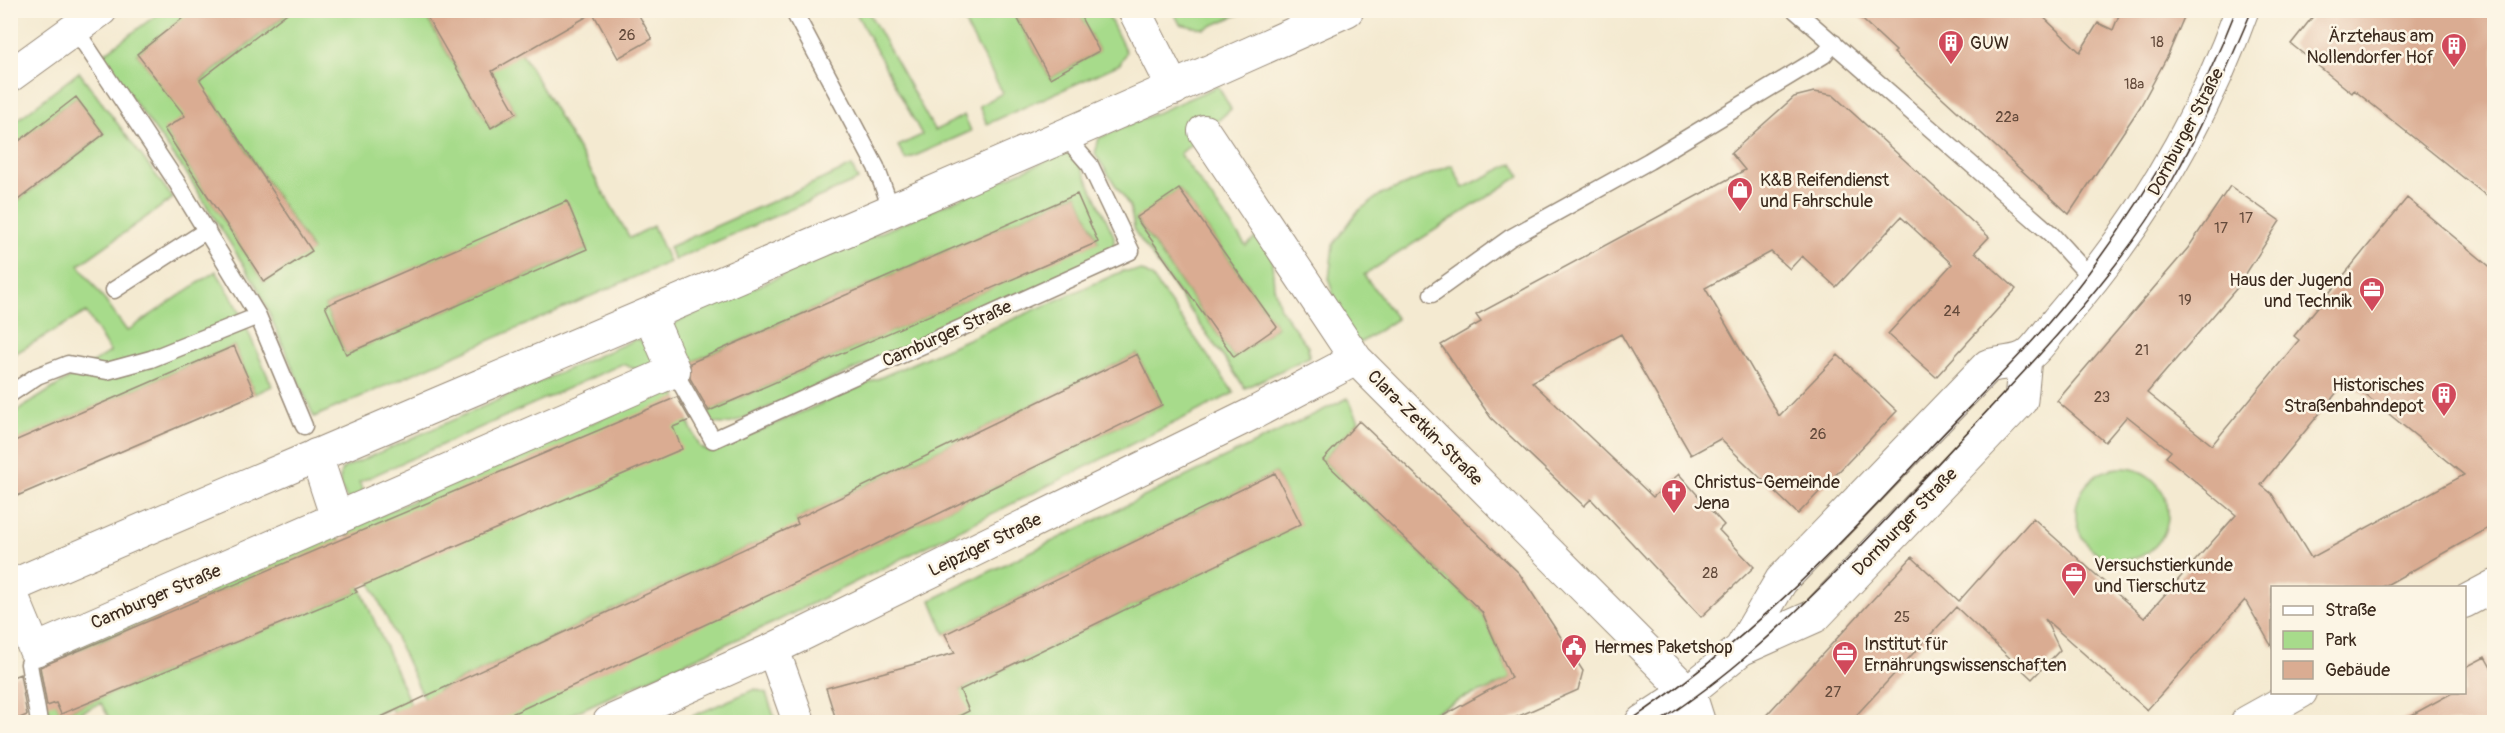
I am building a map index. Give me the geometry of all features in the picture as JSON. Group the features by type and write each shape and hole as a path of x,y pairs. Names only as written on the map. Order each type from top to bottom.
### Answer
{"main road":[{"path":"10,588 310,441 650,316 1174,89 1347,10"},
{"name":"Dornburger Straße","path":"1642,723 1688,692 1741,649 1815,616 2021,400 2025,358 2093,280 2141,214 2180,151 2222,67 2242,10"},
{"name":"Dornburger Straße","path":"1741,649 1781,581 1988,366 2025,358"}],"street":[{"path":"10,76 101,10"},
{"path":"1134,10 1174,89"},
{"name":"Clara-Zetkin-Straße","path":"1204,131 1356,359 1688,692"},
{"name":"Camburger Straße","path":"35,650 674,371 650,316"},
{"name":"Leipziger Straße","path":"609,723 773,650 1254,413 1356,359"},
{"path":"310,441 337,519"},
{"path":"2466,601 2494,586"},
{"path":"10,588 35,650"},
{"path":"773,650 799,723"},
{"path":"1688,692 1700,723"},
{"path":"2247,723 2299,694"}],"lane":[{"path":"793,10 876,167 892,211"},
{"path":"1795,10 2051,234 2093,280"},
{"path":"75,29 207,230 258,316 310,441"},
{"path":"1432,294 1510,238 1658,155 1824,55 1834,43"},
{"name":"Camburger Straße","path":"674,371 713,440 1131,251 1090,165 1064,135"},
{"path":"114,290 207,230"},
{"path":"10,394 37,376 68,364 107,371 151,359 258,316"},
{"path":"35,650 29,664 39,723"}],"green space":[{"path":"162,11 193,11 137,54 174,101 291,11 423,11 491,128 516,113 457,11 497,11 630,238 653,226 669,262 314,417 258,288 187,174 101,56","holes":["212,98 312,250 264,282 165,130","567,202 587,249 346,354 325,306"]},
{"path":"855,11 868,11 935,131 964,115 971,131 906,160 898,146 922,135"},
{"path":"958,11 1013,11 1050,78 1099,51 1077,11 1106,11 1126,52 1120,64 987,124 979,106 1003,93"},
{"path":"1173,11 1247,11 1204,29 1180,24"},
{"path":"79,72 173,198 79,265 127,331 216,271 236,304 272,386 255,394 234,346 11,443 11,415 110,352 86,312 11,356 11,206 104,134 76,97 11,148 11,125"},
{"path":"1218,86 1231,109 1180,154 1246,246 1261,233 1271,248 1274,287 1280,308 1308,347 1309,357 1245,388 1135,232 1130,207 1095,154 1099,138","holes":["1179,189 1277,327 1234,357 1136,219"]},
{"path":"1064,153 1075,157 1082,168 1114,236 1114,249 1109,257 730,423 718,424 703,416 667,330 671,324","holes":["1077,194 1098,241 705,413 685,365"]},
{"path":"1513,163 1520,176 1364,275 1397,319 1357,345 1338,311 1329,280 1333,245 1357,212 1380,195 1452,165 1463,188"},
{"path":"852,166 858,180 674,260 669,247"},
{"path":"1123,271 1142,271 1152,277 1234,393 773,623 554,722 492,722 778,589 757,543 438,690 435,722 346,530 667,390 675,394 700,447 711,452","holes":["1137,354 1162,405 820,571 796,519"]},
{"path":"636,339 647,343 654,349 653,375 622,364 359,482 369,501 349,501 344,493 340,482 342,469"},
{"path":"1348,398 1359,421 1323,460 1482,612 1511,678 1490,689 1462,698 1416,722 1362,722 1358,717 1347,722 1308,722 1306,717 1291,722 945,722 960,690 1300,524 1275,473 945,634 931,600"},
{"path":"2122,468 2140,472 2155,481 2164,496 2168,514 2164,532 2155,547 2140,556 2122,560 2104,556 2089,547 2080,532 2076,514 2080,496 2089,481 2104,472"},
{"path":"337,534 418,722 398,722 391,708 358,722 111,722 101,703 60,722 53,722 36,672 39,665 48,659","holes":["336,543 356,592 61,714 41,665"]},
{"path":"755,689 766,693 776,722 679,722"}],"building":[{"path":"193,10 291,10 200,80 312,251 264,282 164,129 185,116 137,54"},
{"path":"423,10 636,10 652,39 618,58 593,13 492,71 516,113 491,128"},
{"path":"1013,10 1077,10 1099,51 1050,78"},
{"path":"1852,10 2036,10 2080,52 2098,23 2113,30 2121,10 2187,10 2168,55 2140,107 2069,214 1894,53 1896,51"},
{"path":"2318,10 2494,10 2494,202 2354,90 2352,93 2291,44"},
{"path":"1814,92 1833,95 1989,237 1975,252 2016,289 1936,377 1888,334 1952,264 1901,217 1836,287 1802,256 1790,269 1771,252 1705,288 1779,416 1838,355 1897,411 1798,514 1720,439 1691,455 1621,334 1532,382 1653,497 1679,474 1724,525 1719,530 1754,567 1701,617 1591,499 1584,506 1491,418 1441,345 1481,322 1476,315 1745,170 1731,153 1794,97"},
{"path":"76,97 104,134 10,206 10,148"},
{"path":"2230,186 2280,221 2236,289 2147,393 2212,445 2299,340 2294,336 2407,198 2494,270 2494,525 2385,586 2271,586 2271,645 2245,600 2147,710 2045,619 2060,650 2032,679 1956,607 1849,723 1759,723 1912,557 1959,601 2033,518 2144,618 2236,515 2166,457 2171,451 2127,416 2105,442 2057,401 2188,248","holes":["2347,380 2464,475 2311,558 2272,494 2261,485"]},
{"path":"1179,189 1277,327 1234,357 1136,218"},
{"path":"1077,194 1098,242 709,411 690,378 690,363"},
{"path":"567,201 587,249 346,354 325,306"},
{"path":"234,346 255,394 10,499 10,443"},
{"path":"1137,354 1162,405 821,571 492,723 368,723 798,524 796,519"},
{"path":"677,397 690,420 673,427 682,449 355,589 357,592 61,714 56,703 47,706 40,667"},
{"path":"1359,421 1519,573 1583,671 1578,690 1503,723 1430,723 1511,678 1482,612 1323,460"},
{"path":"1275,473 1301,524 960,690 969,711 945,723 837,723 826,688 955,653 945,634"},
{"path":"2485,657 2494,673 2494,723 2397,723 2450,694 2466,694 2466,667"},
{"path":"20,674 27,715 10,722 10,678"}],"tram line":[{"path":"1628,722 1711,661 1824,559 2053,318 2095,265 2142,196 2184,124 2236,10"},
{"path":"1659,722 1705,690 1738,663 1830,578 2015,381 2100,285 2150,217 2172,181 2204,118 2252,10"}],"place":[{"name":"GUW","path":"1951,66"},
{"name":"Ärztehaus am Nollendorfer Hof","path":"2454,69"},
{"name":"K&B Reifendienst und Fahrschule","path":"1740,213"},
{"name":"Haus der Jugend und Technik","path":"2372,313"},
{"name":"Historisches Straßenbahndepot","path":"2444,418"},
{"name":"Christus-Gemeinde Jena","path":"1674,515"},
{"name":"Versuchstierkunde und Tierschutz","path":"2074,598"},
{"name":"Hermes Paketshop","path":"1574,670"},
{"name":"Institut für Ernährungswissenschaften","path":"1845,677"}]}
